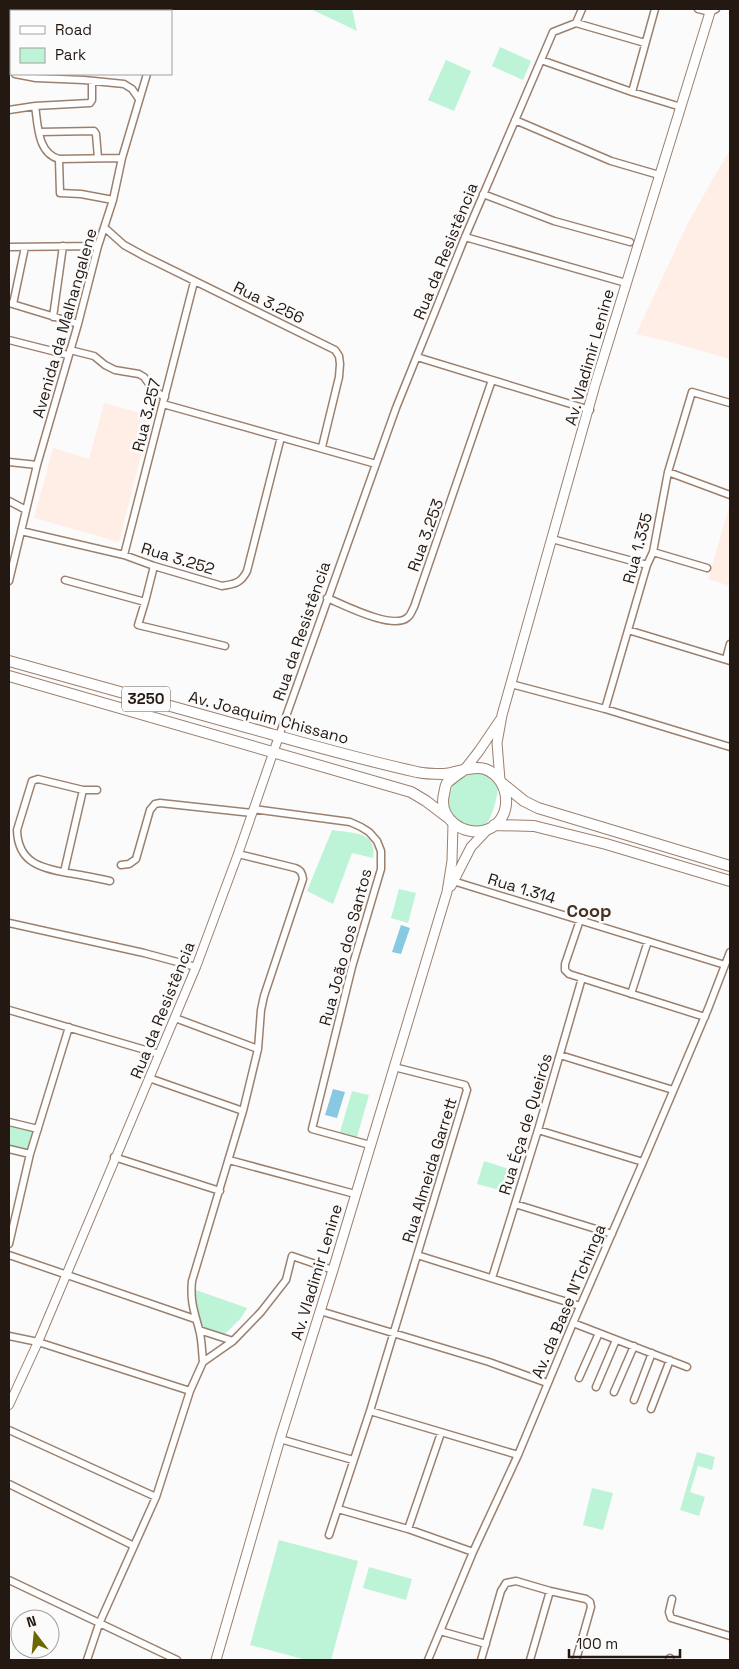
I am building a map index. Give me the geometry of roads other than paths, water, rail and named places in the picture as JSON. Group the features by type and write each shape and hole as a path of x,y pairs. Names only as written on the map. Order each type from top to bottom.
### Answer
{"main road":[{"name":"Av. Vladimir Lenine","path":"501,782 498,742 502,715 590,410 595,385 712,10"},
{"name":"Av. Joaquim Chissano","path":"9,661 420,773 445,774 465,769"},
{"path":"9,676 412,792 464,830 475,832 491,828 534,826 606,844 730,880"},
{"name":"Av. Vladimir Lenine","path":"465,769 502,715"},
{"path":"450,821 442,801 446,784 465,769 484,769 524,801 538,808 730,866"},
{"path":"491,828 502,817 506,806 507,795 501,782"},
{"name":"Av. Vladimir Lenine","path":"450,821 451,881"},
{"name":"Av. Vladimir Lenine","path":"216,1660 280,1439 447,892 451,881 471,847 491,828"}],"street":[{"path":"582,9 576,23 645,43"},
{"path":"632,92 655,9"},
{"path":"698,9 712,10"},
{"name":"Rua da Resistência","path":"9,1406 38,1342 114,1157 196,967 396,408 464,237 553,32 576,23"},
{"path":"541,60 681,107"},
{"name":"Avenida da Malhangalene","path":"9,579 37,465 147,75"},
{"path":"36,76 84,77 92,81 124,84 132,89 139,99"},
{"path":"9,110 90,102 92,100 92,81"},
{"path":"35,106 39,132 46,152 51,157 59,159 122,158"},
{"path":"515,120 611,160 659,175"},
{"path":"39,132 94,131 96,134 98,158"},
{"path":"59,159 60,193 81,194 113,200"},
{"path":"483,194 554,221 630,242"},
{"name":"Rua 3.256","path":"105,228 124,245 194,282 335,350 339,356 339,377 322,447"},
{"path":"464,237 626,283"},
{"path":"53,317 63,246"},
{"path":"9,247 98,246"},
{"path":"25,247 11,304 78,324"},
{"name":"Rua 3.257","path":"124,556 194,282"},
{"path":"9,340 94,356 115,370 139,374 144,377 154,391 165,397"},
{"path":"417,357 590,410"},
{"name":"Rua 3.253","path":"327,598 387,622 408,618 414,607 445,520 492,380"},
{"name":"Rua 1.335","path":"605,710 647,565 653,552 668,472 692,392 730,403"},
{"path":"163,404 281,438 322,447 376,464"},
{"name":"Rua 3.252","path":"20,531 124,556 222,586 232,584 243,579 281,438"},
{"path":"9,462 37,465"},
{"path":"668,472 730,495"},
{"path":"9,501 26,510"},
{"path":"552,539 647,565"},
{"path":"653,552 707,568"},
{"path":"154,566 138,625 225,646"},
{"path":"65,580 144,602"},
{"path":"628,630 728,660 730,644"},
{"path":"511,684 730,747"},
{"path":"97,790 83,790 38,779 32,781 17,830 17,838 20,848 31,861 40,866 110,881"},
{"path":"64,872 83,790"},
{"name":"Rua João dos Santos","path":"121,865 130,864 136,859 150,810 155,804 160,803 350,822 361,826 369,832 377,841 381,851 382,869 352,967 312,1129 370,1145"},
{"path":"9,828 17,830"},
{"path":"203,1362 199,1330 194,1319 191,1296 192,1281 229,1160 258,1049 264,996 302,884 300,870 238,854"},
{"name":"Rua 1.314","path":"451,881 726,965"},
{"path":"580,920 565,964 565,970 569,974 705,1017"},
{"path":"9,923 144,953 196,967"},
{"path":"630,994 648,941"},
{"name":"Av. da Base N'Tchinga","path":"428,1660 473,1552 518,1455 580,1306 644,1162 730,952"},
{"name":"Rua Éça de Queirós","path":"492,1278 538,1130 582,978"},
{"path":"9,1010 159,1054"},
{"path":"174,1018 258,1049"},
{"path":"9,1244 30,1154 68,1027"},
{"path":"560,1055 673,1090"},
{"name":"Rua Almeida Garrett","path":"328,1535 370,1411 467,1090 465,1085 394,1067"},
{"path":"149,1078 242,1112"},
{"path":"9,1122 38,1129"},
{"path":"538,1130 644,1162"},
{"path":"9,1149 30,1154"},
{"path":"114,1157 220,1191"},
{"path":"229,1160 355,1194"},
{"path":"515,1204 612,1234"},
{"path":"9,1255 194,1319"},
{"path":"417,1255 580,1306"},
{"path":"87,1660 99,1624 156,1496 190,1391 203,1362 232,1341 261,1312 286,1280 292,1256 333,1270"},
{"path":"320,1311 489,1362 548,1383"},
{"path":"573,1323 687,1367"},
{"path":"199,1330 232,1341"},
{"path":"579,1378 599,1333"},
{"path":"9,1336 38,1342 190,1391"},
{"path":"596,1387 616,1340"},
{"path":"614,1392 634,1346"},
{"path":"634,1400 652,1353"},
{"path":"651,1409 670,1360"},
{"path":"370,1411 518,1455"},
{"path":"9,1430 156,1496"},
{"path":"408,1529 441,1433"},
{"path":"280,1439 354,1460"},
{"path":"9,1484 134,1546"},
{"path":"338,1509 408,1529 473,1552"},
{"path":"9,1580 177,1660"},
{"path":"481,1660 501,1591 506,1583 516,1581 586,1599 590,1602 591,1607 576,1660"},
{"path":"530,1660 550,1591"},
{"path":"672,1600 668,1612 671,1618 730,1636"},
{"path":"440,1632 486,1644"}],"water":[{"path":"401,925 410,928 401,954 392,952"},
{"path":"333,1089 345,1092 337,1118 325,1115"}],"district":[{"name":"Coop","path":"589,911"}]}
